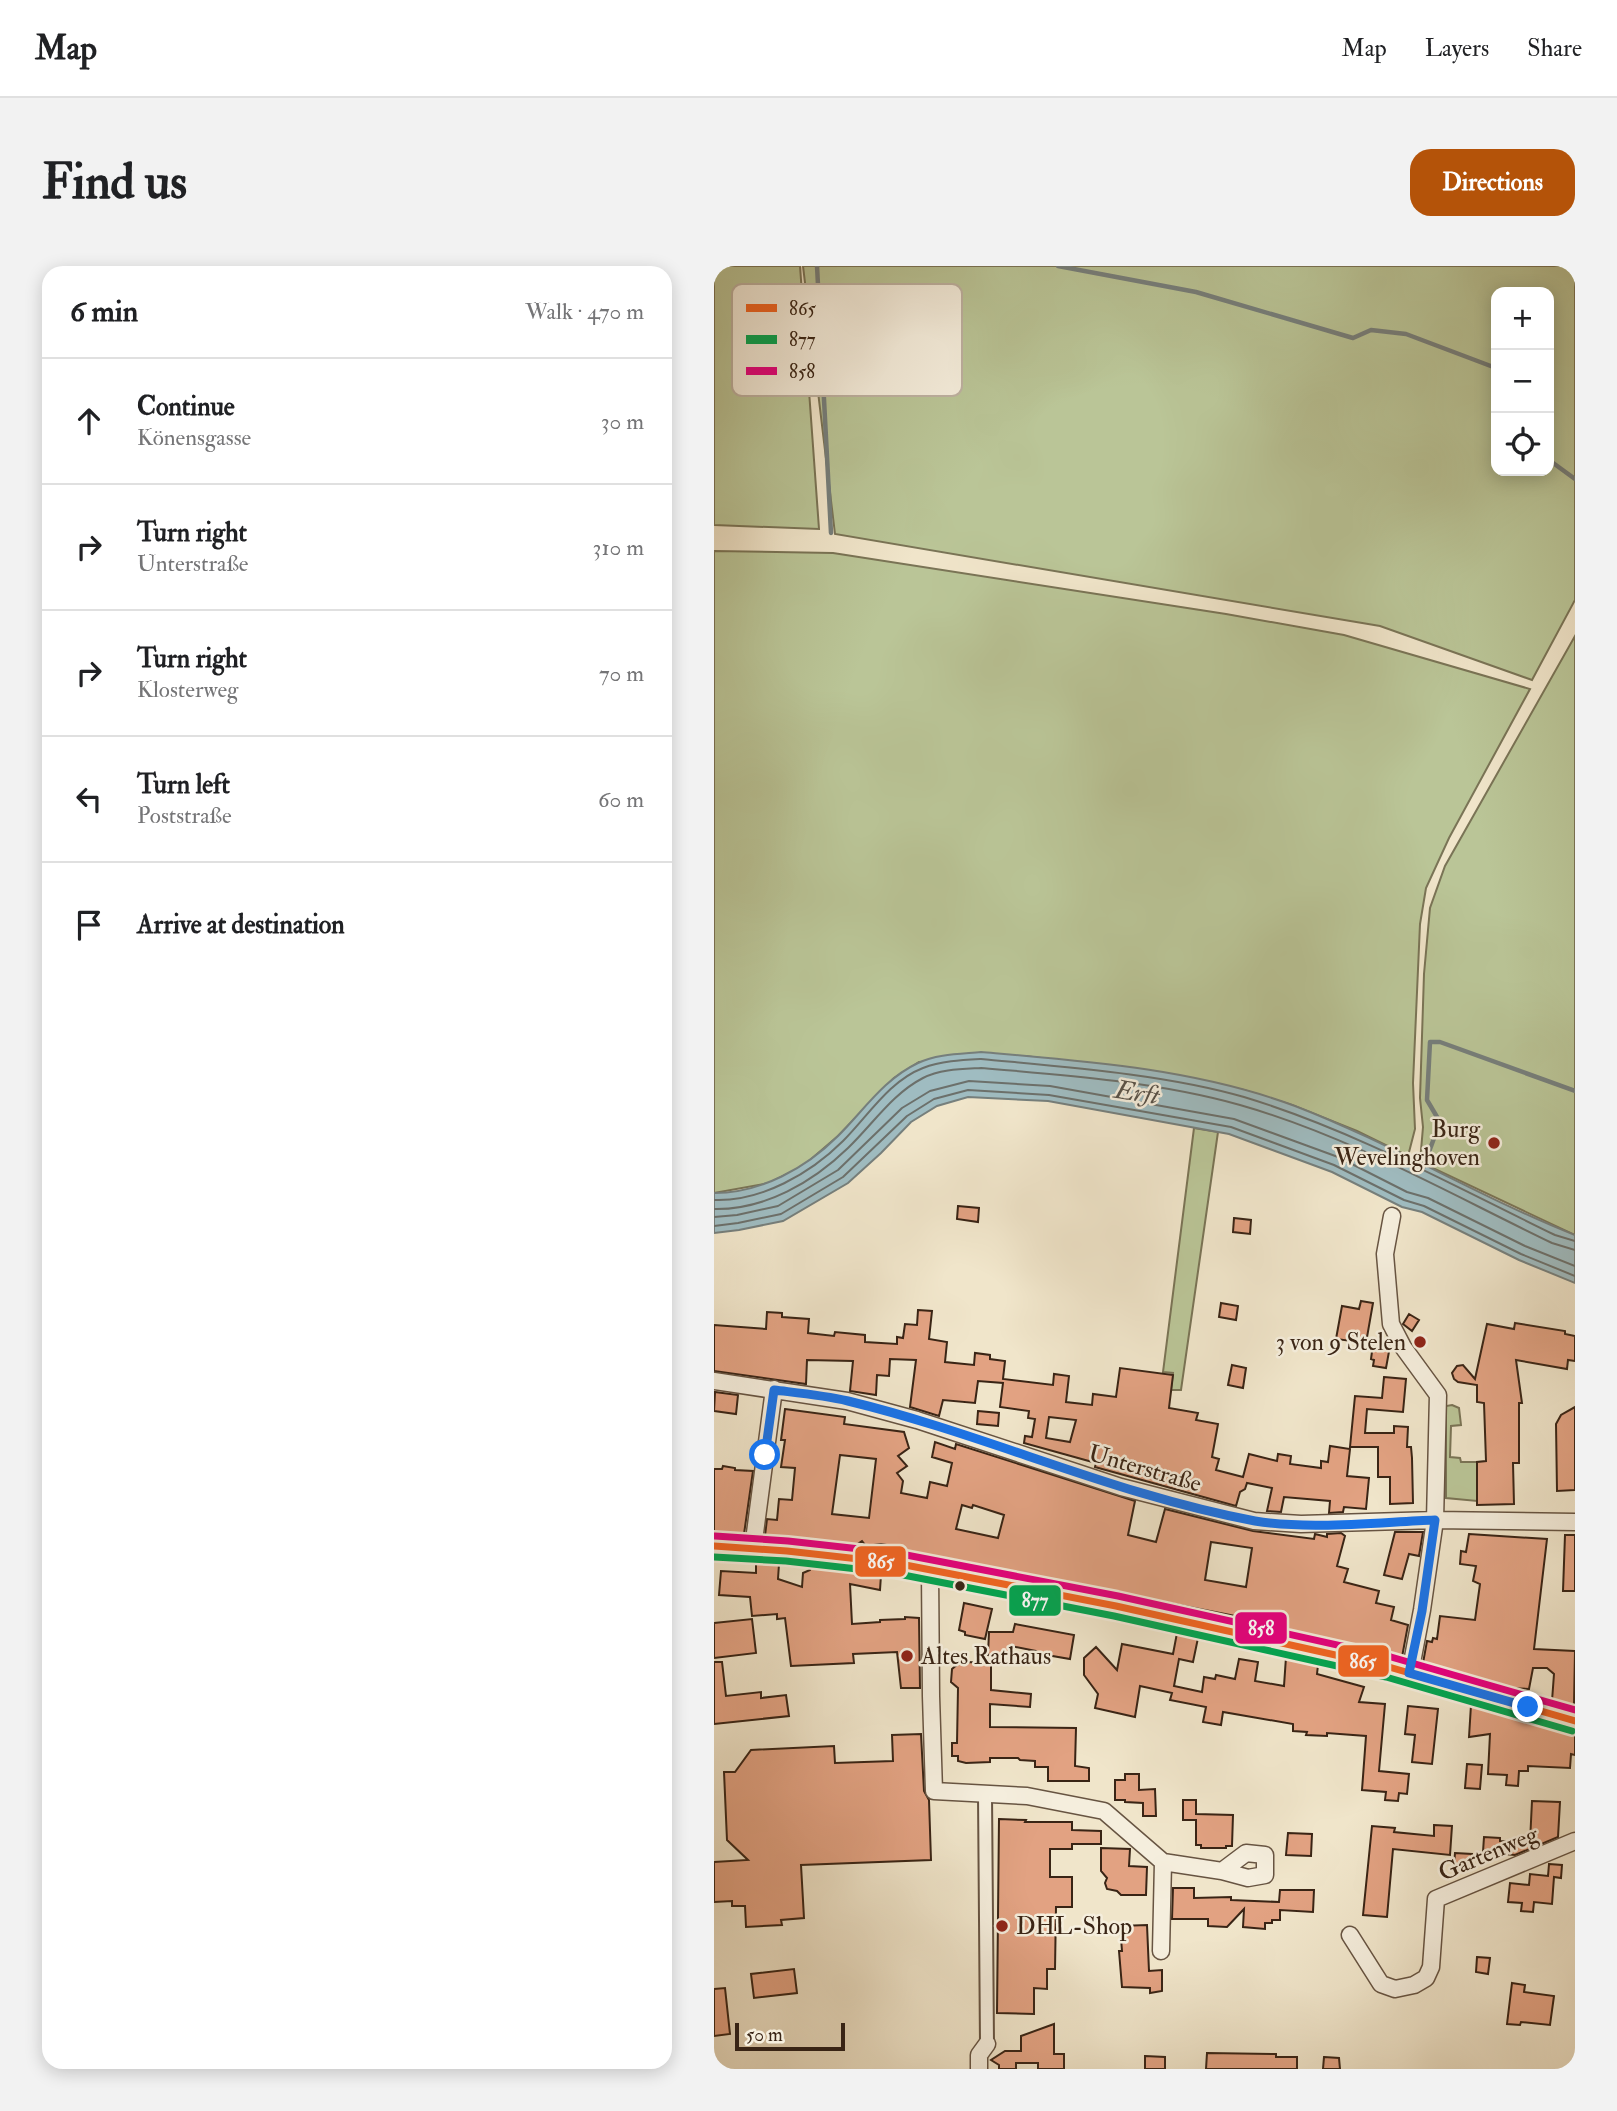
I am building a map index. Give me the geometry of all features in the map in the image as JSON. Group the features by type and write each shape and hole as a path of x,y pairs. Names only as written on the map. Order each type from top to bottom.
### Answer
{"street":[{"path":"1392,1216 1385,1254 1391,1324 1403,1347 1437,1395 1435,1520 1422,1611 1409,1673"},
{"name":"Unterstraße","path":"714,1381 826,1396 881,1410 1112,1484 1254,1521 1301,1524 1435,1520 1575,1522"},
{"path":"753,1548 774,1390"},
{"path":"714,1546 847,1557 1116,1606 1409,1673 1575,1721"},
{"path":"930,1570 934,1791 1027,1796 1104,1811 1163,1862 1222,1871"},
{"path":"979,2069 979,2055 988,2044 985,1794"},
{"name":"Gartenweg","path":"1350,1935 1381,1984 1395,1989 1415,1985 1426,1978 1431,1967 1436,1899 1575,1841"},
{"path":"1161,1951 1163,1862"}],"green space":[{"path":"714,266 800,266 801,284 732,284 732,396 809,396 819,529 714,525"},
{"path":"803,266 1575,266 1575,600 1532,680 1380,626 835,534 819,396 962,396 962,284 805,284"},
{"path":"714,551 833,553 1226,614 1344,635 1530,689 1449,838 1426,888 1420,924 1413,1083 1415,1129 1408,1156 1357,1131 1292,1105 1244,1090 1169,1074 1025,1056 919,1062 894,1078 838,1136 803,1166 769,1183 714,1193"},
{"path":"1575,636 1575,1235 1420,1162 1423,1127 1420,1098 1424,974 1430,908 1445,866"},
{"path":"1194,1128 1218,1132 1181,1390 1171,1390 1173,1373 1163,1372"},
{"path":"1446,1406 1459,1408 1461,1425 1451,1426 1450,1457 1460,1458 1461,1462 1477,1462 1477,1501 1446,1498"}],"water":[{"name":"Erft","path":"981,1052 1140,1068 1219,1083 1295,1106 1366,1136 1504,1204 1575,1235 1575,1283 1519,1260 1422,1212 1402,1207 1332,1172 1229,1134 1048,1101 968,1097 937,1106 911,1122 848,1183 783,1221 714,1233 714,1193 749,1189 797,1168 838,1136 895,1077 918,1063 941,1056"}],"building":[{"path":"958,1206 979,1208 978,1222 957,1219"},
{"path":"1234,1218 1251,1220 1250,1234 1233,1232"},
{"path":"1361,1301 1373,1303 1366,1343 1336,1339 1342,1306 1359,1309"},
{"path":"1221,1303 1238,1306 1236,1320 1219,1317"},
{"path":"918,1310 932,1311 929,1339 947,1342 945,1362 974,1365 975,1353 1005,1361 1003,1379 1053,1385 1054,1374 1069,1376 1066,1402 1092,1405 1093,1394 1116,1397 1120,1368 1173,1375 1169,1408 1198,1413 1196,1420 1218,1424 1212,1457 1219,1459 1216,1470 1243,1477 1249,1454 1277,1461 1278,1454 1291,1456 1290,1464 1321,1468 1321,1461 1328,1462 1330,1446 1350,1449 1347,1476 1369,1478 1366,1509 1344,1507 1343,1512 1329,1513 1330,1501 1284,1497 1281,1512 1267,1511 1272,1488 1247,1483 1245,1489 1240,1492 1236,1506 1095,1467 1096,1463 1024,1443 1025,1436 1032,1437 1035,1419 1028,1418 1029,1411 1000,1407 1003,1383 978,1381 975,1403 943,1400 939,1416 910,1407 916,1360 890,1359 889,1376 877,1375 876,1395 850,1391 853,1361 807,1360 806,1384 714,1371 714,1325 766,1329 767,1312 782,1313 782,1317 809,1319 808,1333 865,1335 865,1342 897,1344 897,1337 903,1338 905,1324 917,1325","holes":["1049,1417 1076,1420 1070,1442 1046,1438"]},
{"path":"1409,1314 1419,1320 1412,1331 1403,1324"},
{"path":"1515,1323 1565,1331 1565,1334 1575,1336 1575,1361 1568,1360 1567,1369 1516,1360 1522,1403 1519,1403 1519,1463 1513,1463 1514,1504 1477,1505 1477,1462 1486,1461 1484,1403 1477,1402 1477,1385 1458,1382 1452,1373 1457,1366 1463,1365 1475,1379 1487,1324 1514,1329"},
{"path":"1373,1344 1390,1346 1386,1368 1373,1366"},
{"path":"1232,1365 1246,1368 1243,1388 1228,1385"},
{"path":"1384,1377 1406,1379 1403,1412 1367,1409 1365,1433 1394,1433 1394,1426 1408,1427 1407,1447 1411,1447 1413,1503 1390,1504 1390,1477 1378,1477 1378,1447 1350,1447 1355,1396 1382,1398"},
{"path":"715,1392 738,1395 736,1414 714,1411"},
{"path":"1575,1407 1575,1490 1557,1491 1556,1424 1561,1415"},
{"path":"785,1409 845,1417 844,1424 904,1432 909,1448 898,1456 907,1466 897,1473 903,1481 901,1493 927,1498 930,1482 947,1486 952,1463 932,1457 935,1442 955,1449 956,1444 1135,1501 1128,1535 1156,1542 1165,1509 1253,1531 1314,1539 1315,1534 1327,1537 1327,1534 1341,1533 1345,1536 1337,1566 1348,1569 1344,1582 1379,1591 1376,1603 1394,1607 1391,1620 1408,1625 1402,1657 1293,1631 1271,1623 899,1550 899,1547 881,1544 866,1546 862,1541 856,1545 765,1536 767,1519 777,1520 779,1499 792,1500 795,1468 781,1467 785,1440 781,1440","holes":["840,1455 876,1459 869,1518 832,1514","962,1505 972,1508 973,1505 1004,1515 998,1538 956,1529","1211,1542 1252,1548 1246,1587 1205,1580"]},
{"path":"978,1411 999,1413 998,1426 977,1424"},
{"path":"723,1466 753,1471 744,1534 714,1532 714,1469 722,1469"},
{"path":"1395,1532 1423,1532 1419,1556 1409,1554 1402,1579 1384,1575"},
{"path":"1469,1534 1547,1539 1534,1649 1575,1651 1574,1704 1552,1701 1554,1674 1547,1668 1533,1668 1529,1689 1508,1688 1423,1663 1427,1641 1437,1639 1440,1616 1475,1620 1480,1584 1473,1581 1476,1566 1460,1564 1461,1551 1466,1552"},
{"path":"1565,1535 1575,1535 1575,1591 1563,1591"},
{"path":"756,1562 779,1564 778,1579 802,1587 803,1573 811,1567 881,1575 880,1590 850,1584 852,1624 905,1617 919,1618 920,1688 901,1688 897,1652 853,1654 854,1663 791,1666 785,1618 777,1619 777,1614 752,1616 750,1597 719,1595 721,1571 756,1573"},
{"path":"964,1603 992,1609 985,1639 965,1635 965,1632 959,1630"},
{"path":"752,1619 756,1653 714,1658 714,1623"},
{"path":"1015,1624 1074,1635 1070,1659 1011,1646 1011,1652 1002,1652 1002,1656 988,1655 989,1632 1013,1632"},
{"path":"1177,1633 1198,1638 1193,1662 1179,1659 1174,1686 1202,1692 1204,1677 1215,1679 1216,1675 1235,1679 1239,1659 1258,1662 1255,1681 1284,1686 1286,1657 1318,1665 1317,1674 1364,1687 1359,1702 1385,1704 1379,1771 1409,1774 1407,1794 1399,1793 1398,1801 1385,1800 1386,1792 1362,1790 1366,1736 1327,1733 1327,1736 1306,1735 1307,1732 1293,1731 1293,1724 1223,1712 1221,1725 1203,1722 1206,1707 1170,1700 1172,1693 1140,1686 1135,1717 1095,1708 1098,1694 1084,1675 1084,1658 1096,1647 1117,1670 1122,1644 1173,1654"},
{"path":"714,1662 722,1662 726,1696 761,1692 761,1698 786,1695 789,1716 714,1724"},
{"path":"966,1662 991,1663 991,1690 1031,1694 1030,1707 990,1704 990,1727 1076,1728 1075,1766 1089,1768 1089,1781 1048,1781 1048,1767 1035,1767 1035,1761 990,1758 990,1762 966,1763 958,1761 958,1756 952,1756 952,1743 957,1743 958,1688 951,1682 952,1669"},
{"path":"1471,1705 1575,1734 1575,1755 1571,1754 1570,1768 1528,1766 1528,1771 1519,1771 1518,1786 1506,1785 1507,1775 1488,1774 1490,1734 1469,1737"},
{"path":"1408,1706 1438,1709 1432,1764 1412,1762 1415,1735 1405,1734"},
{"path":"921,1734 924,1791 929,1800 931,1860 801,1865 804,1918 781,1920 782,1925 746,1927 745,1906 732,1906 732,1901 714,1902 714,1862 748,1860 727,1840 724,1772 735,1772 751,1750 834,1746 835,1763 893,1761 892,1735"},
{"path":"1467,1764 1482,1765 1480,1789 1465,1788"},
{"path":"1125,1774 1139,1774 1139,1790 1155,1789 1156,1816 1143,1816 1143,1803 1115,1800 1115,1780 1125,1780"},
{"path":"1183,1800 1196,1800 1196,1814 1233,1815 1232,1846 1201,1848 1201,1845 1196,1845 1196,1820 1183,1820"},
{"path":"1532,1801 1560,1802 1558,1837 1515,1855 1483,1852 1484,1837 1500,1838 1500,1841 1530,1842"},
{"path":"999,1819 1072,1822 1072,1830 1101,1831 1101,1844 1072,1844 1072,1849 1050,1849 1050,1877 1072,1877 1072,1907 1056,1907 1055,1969 1047,1969 1047,1989 1034,1988 1034,2014 997,2013"},
{"path":"1434,1825 1452,1826 1450,1855 1393,1849 1387,1917 1363,1915 1372,1826 1395,1828 1394,1832 1434,1836"},
{"path":"1288,1833 1312,1834 1311,1856 1286,1855"},
{"path":"1101,1848 1130,1849 1129,1866 1147,1867 1146,1895 1121,1895 1117,1891 1107,1889 1107,1878 1101,1871"},
{"path":"1455,1853 1472,1854 1471,1866 1454,1865"},
{"path":"1549,1864 1562,1865 1561,1878 1554,1877 1552,1904 1534,1902 1533,1912 1521,1911 1522,1903 1508,1902 1510,1883 1529,1885 1530,1874 1548,1876"},
{"path":"1173,1888 1194,1888 1194,1898 1231,1897 1231,1900 1279,1902 1280,1890 1314,1890 1313,1912 1280,1910 1280,1920 1265,1923 1265,1929 1243,1927 1244,1909 1227,1927 1208,1926 1208,1919 1172,1919"},
{"path":"1147,1925 1149,1971 1162,1970 1162,1991 1150,1993 1150,1988 1122,1987 1119,1951 1122,1951 1120,1926"},
{"path":"1477,1957 1490,1958 1488,1974 1476,1972"},
{"path":"794,1969 797,1993 754,1998 751,1974"},
{"path":"1512,1983 1525,1985 1524,1992 1554,1996 1550,2025 1521,2022 1520,2025 1507,2024"},
{"path":"725,1988 730,2034 714,2036 714,1989"},
{"path":"1054,2024 1054,2054 1064,2054 1064,2069 1038,2069 1038,2063 1016,2063 1016,2069 999,2069 999,2065 991,2060 1005,2051 1021,2051 1021,2036"},
{"path":"1207,2053 1297,2057 1297,2069 1206,2069"},
{"path":"1145,2056 1165,2057 1165,2069 1145,2069"},
{"path":"1324,2057 1339,2058 1340,2069 1323,2069"}],"waterway":[{"path":"817,266 818,284"},
{"path":"1058,266 1196,292 1353,338 1371,330 1406,334 1491,366"},
{"path":"824,396 831,533"},
{"path":"1554,464 1575,479"},
{"path":"1423,1168 1440,1122 1427,1100 1430,1042 1440,1042 1575,1091"}],"transit line":[{"name":"858","path":"715,1536 896,1553 1118,1596 1391,1657 1575,1710"},
{"name":"865","path":"714,1546 895,1563 1116,1606 1389,1667 1575,1721"},
{"name":"877","path":"714,1557 786,1561 893,1573 1114,1616 1386,1677 1572,1731"}],"place":[{"name":"Burg Wevelinghoven","path":"1494,1143"},
{"name":"3 von 9 Stelen","path":"1420,1342"},
{"name":"Altes Rathaus","path":"907,1656"},
{"name":"DHL-Shop","path":"1002,1926"}],"route":[{"path":"765,1455 774,1390 826,1396 917,1420 1139,1492 1254,1521 1301,1524 1435,1520 1422,1611 1409,1673 1528,1707"}]}
